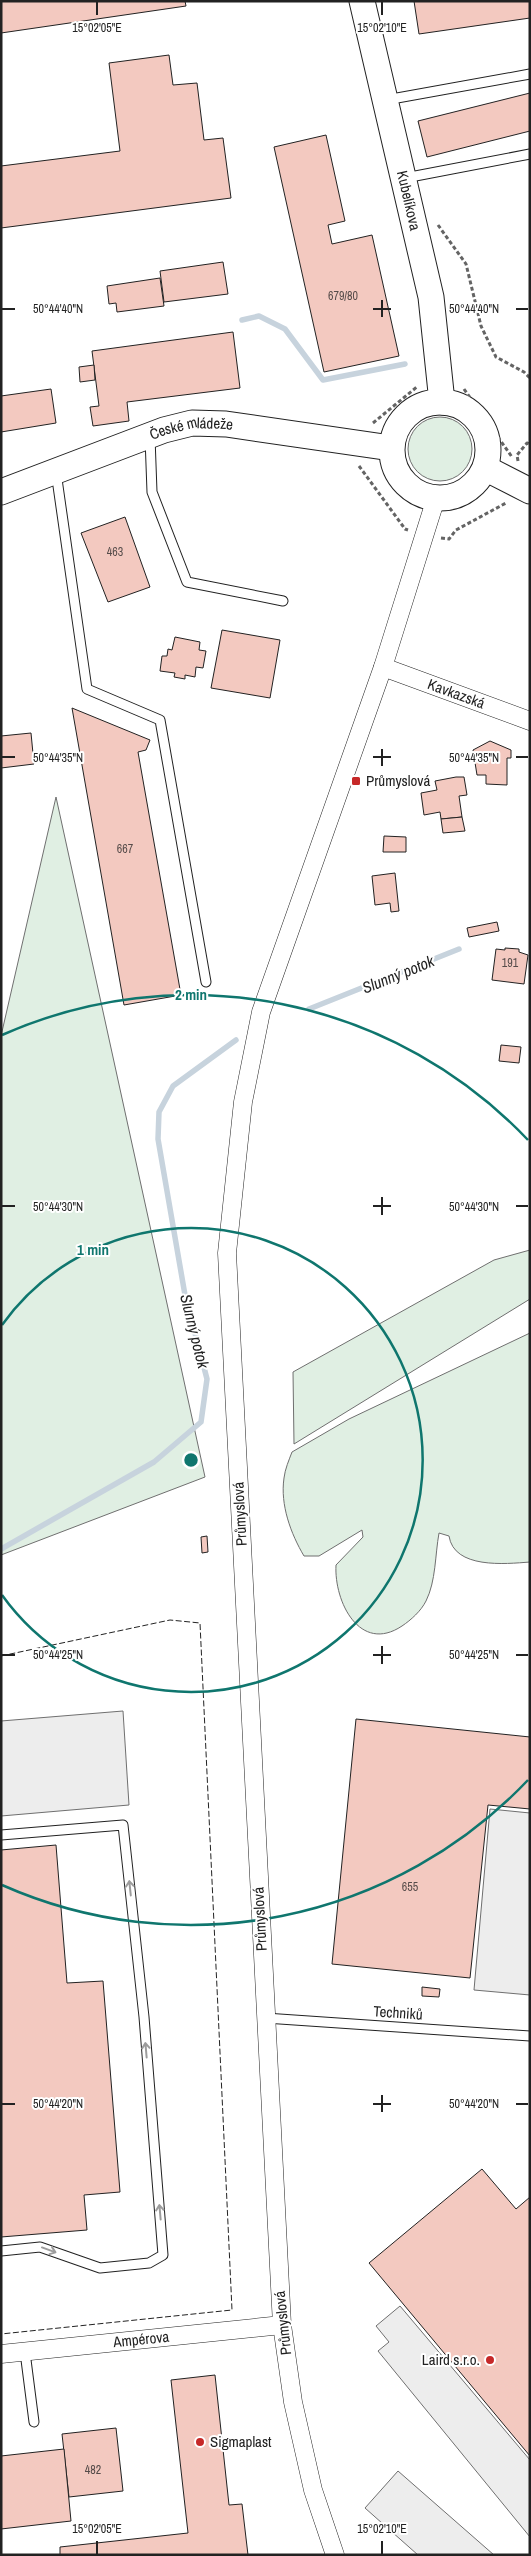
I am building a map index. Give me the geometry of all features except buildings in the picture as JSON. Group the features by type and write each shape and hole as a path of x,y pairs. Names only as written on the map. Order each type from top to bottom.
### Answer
{"street":[{"name":"Kubelíkova","path":"362,1 405,178 431,297 441,392"},
{"path":"441,392 466,409 483,428 488,443 485,468 468,489 450,497 436,498 415,492 400,478 393,463 392,448 396,429 404,417 441,392"},
{"name":"České mládeže","path":"1,492 150,435 192,423 392,448"},
{"path":"485,468 530,491"},
{"name":"Průmyslová","path":"335,2555 313,2490 293,2402 282,2325 227,1253 243,1102 261,1012 383,667 426,535 436,498"},
{"name":"Kavkazská","path":"383,667 530,721"},
{"name":"Ampérova","path":"1,2354 282,2325"}],"lane":[{"path":"386,100 530,74"},
{"path":"405,178 530,154"},
{"path":"150,435 152,492 187,582 283,601"},
{"path":"56,471 87,689 160,720 206,982"},
{"path":"1,1835 123,1825 144,2017 163,2254 149,2263 100,2268 40,2247 1,2251"},
{"name":"Techniků","path":"265,2018 530,2036"},
{"path":"25,2352 34,2422"}],"path":[{"path":"437,222 440,230 466,264 481,326 496,357 524,372 530,378"},
{"path":"524,372 530,373"},
{"path":"506,503 456,530 449,540 405,529 360,466 364,427 374,422 421,383 441,392 461,385 520,468"}],"green space":[{"path":"440,417 458,423 466,431 472,449 466,467 458,475 440,481 422,475 414,467 408,449 414,431 422,423"},
{"path":"56,797 205,1477 1,1555 1,1036"},
{"path":"530,1250 530,1299 294,1444 293,1372 494,1260"},
{"path":"530,1333 530,1562 495,1563 470,1559 460,1554 453,1547 449,1536 439,1533 432,1585 426,1601 416,1615 402,1626 387,1633 374,1633 362,1629 352,1620 345,1608 340,1594 336,1565 363,1537 362,1530 319,1556 304,1556 291,1529 285,1509 283,1488 287,1465 292,1452 349,1419"}],"shaded area":[{"path":"123,1711 129,1805 1,1816 1,1721"},
{"path":"490,1809 530,1813 530,1995 474,1990"},
{"path":"400,2306 530,2460 530,2537 378,2351 389,2342 376,2326"},
{"path":"398,2471 494,2555 418,2555 365,2508"}],"waterway":[{"path":"242,320 259,316 285,329 323,380 405,364"},
{"name":"Slunný potok","path":"309,1009 459,949"},
{"name":"Slunný potok","path":"1,1549 154,1462 201,1422 207,1379 185,1295 158,1139 159,1112 173,1086 236,1040"}],"fence":[{"path":"1,1656 170,1620 200,1623 232,2310 1,2334"}],"place":[{"name":"Průmyslová","path":"356,781"},
{"name":"Laird s.r.o.","path":"490,2360"},
{"name":"Sigmaplast","path":"200,2442"}]}
